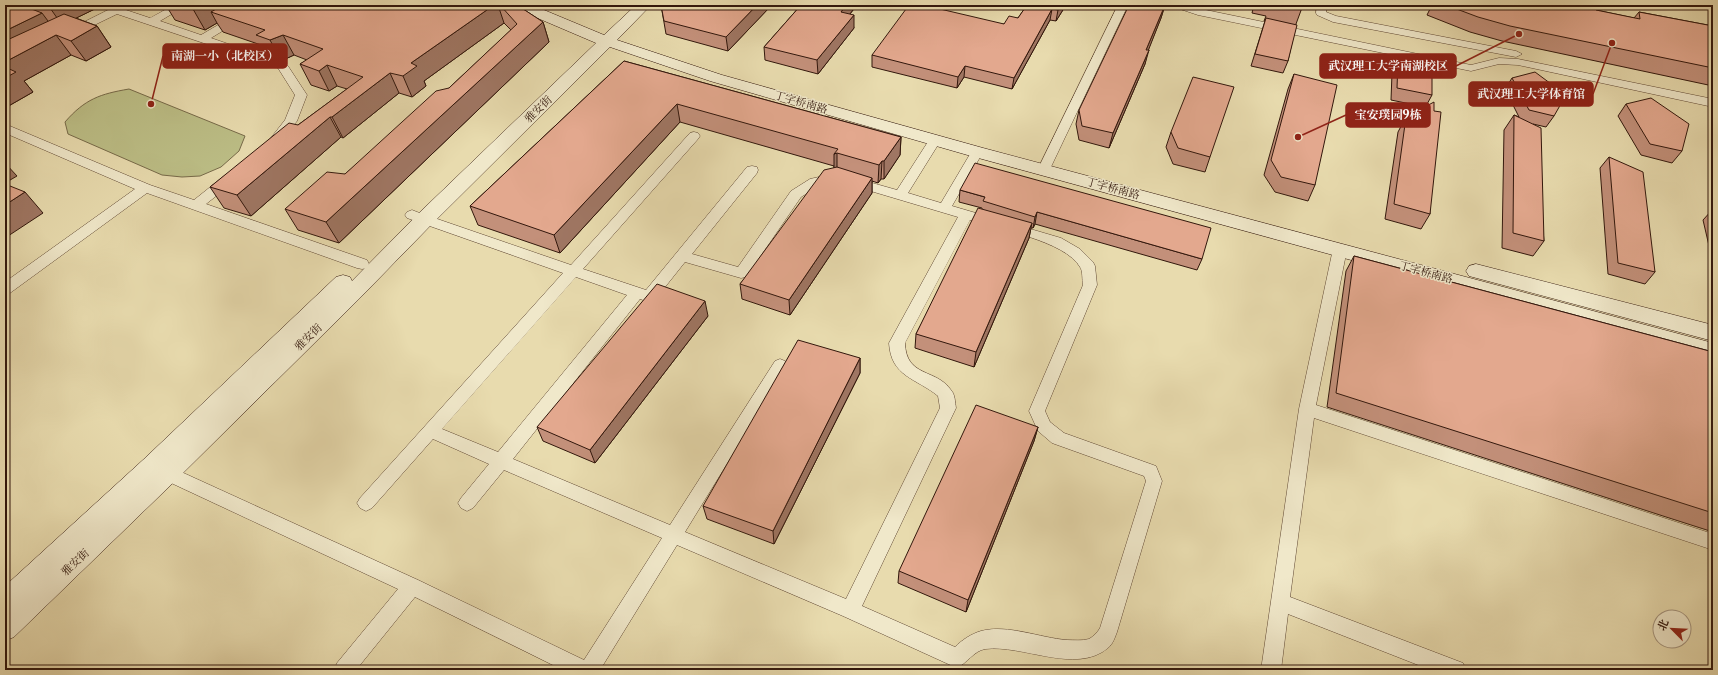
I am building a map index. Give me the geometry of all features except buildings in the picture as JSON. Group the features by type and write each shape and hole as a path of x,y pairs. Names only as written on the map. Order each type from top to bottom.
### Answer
{"main road":[{"name":"丁字桥南路","path":"519,5 605,35 716,78 977,152 1047,164 1713,333"},
{"name":"丁字桥南路","path":"549,5 605,35 1340,249 1713,351"},
{"path":"605,35 627,5"},
{"path":"605,35 644,5"},
{"name":"雅安街","path":"5,628 362,264 418,217 605,35"},
{"name":"雅安街","path":"5,603 160,470 352,294 418,217"}],"street":[{"path":"151,22 182,5"},
{"path":"202,39 260,5"},
{"path":"1047,164 1123,5"},
{"path":"1178,5 1206,13 1471,68 1499,61 1518,62 1713,104"},
{"path":"1322,5 1321,14 1333,19 1713,93"},
{"path":"66,33 116,10 282,66 301,95 291,121 270,145"},
{"path":"5,128 145,188 362,264"},
{"path":"366,503 694,136"},
{"path":"900,195 935,140"},
{"path":"944,208 977,152"},
{"path":"418,217 649,297 752,170"},
{"path":"195,206 236,173"},
{"path":"430,431 850,610 957,658 982,640 1001,639 1073,650 1087,649 1100,643 1108,632 1154,481 1150,471 1058,438 1047,431 1040,421 1037,411 1090,285 1088,266 1075,252 1056,241 837,177 826,178 810,183 796,194 741,273 682,256"},
{"path":"5,289 145,188"},
{"path":"850,610 948,408 945,393 903,366 897,355 897,344 966,215"},
{"path":"1271,670 1307,409 1340,249"},
{"path":"467,503 637,293"},
{"path":"589,670 780,365"},
{"path":"1307,409 1713,542"},
{"path":"160,470 412,586 584,670"},
{"path":"344,670 412,586"},
{"path":"1281,602 1456,670"}],"green space":[{"path":"129,89 245,136 239,151 221,167 200,176 182,177 162,175 68,134 65,122 79,108 101,96"}],"place":[{"name":"武汉理工大学南湖校区","path":"1519,34"},
{"name":"武汉理工大学体育馆","path":"1612,43"},
{"name":"南湖一小（北校区）","path":"151,104"},
{"name":"宝安璞园9栋","path":"1298,137"}]}
